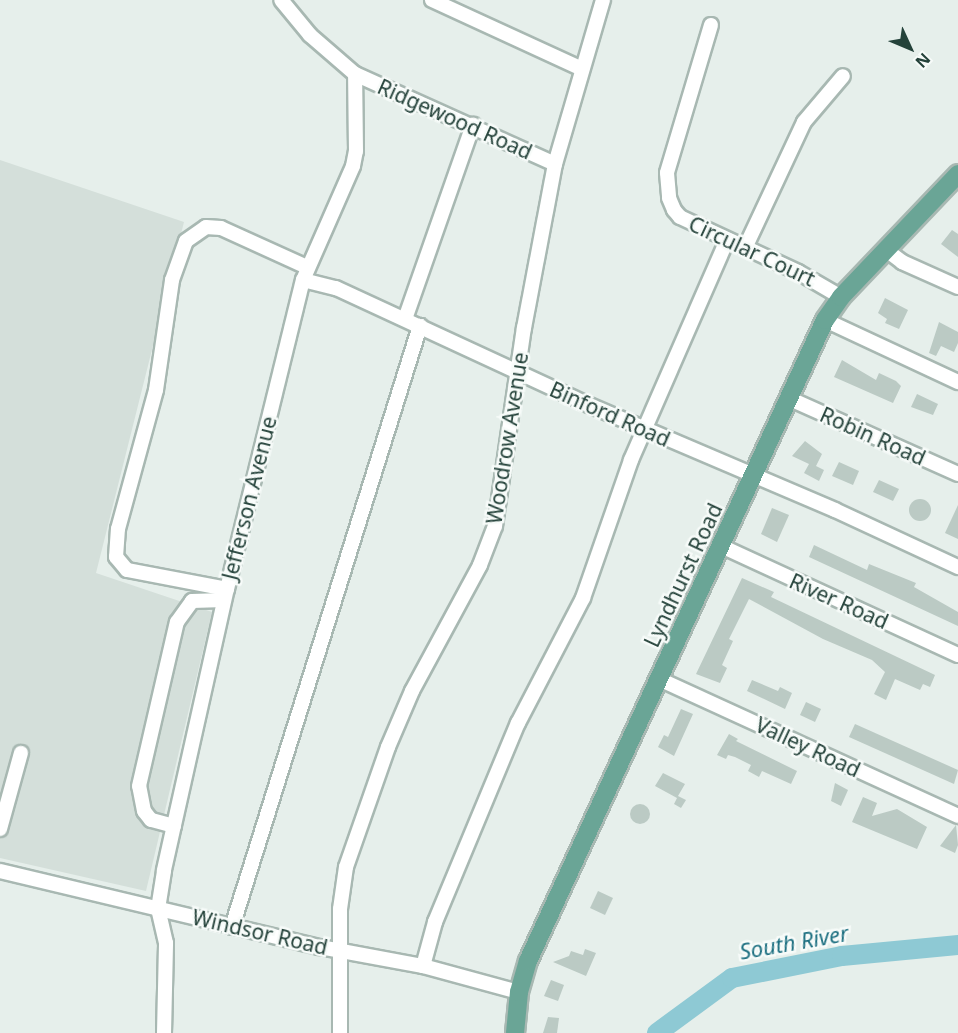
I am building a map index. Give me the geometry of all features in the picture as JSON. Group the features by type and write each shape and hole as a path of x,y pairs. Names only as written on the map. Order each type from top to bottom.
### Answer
{"main road":[{"name":"Lyndhurst Road","path":"515,1033 519,992 528,961 825,320 841,297 958,174"}],"street":[{"path":"281,0 310,35 355,74"},
{"path":"432,0 582,69"},
{"name":"Woodrow Avenue","path":"340,1033 342,887 373,786 412,691 480,566 495,526 517,371 555,164 603,0"},
{"name":"Circular Court","path":"711,26 667,185 669,198 680,217 841,297"},
{"name":"Ridgewood Road","path":"355,74 473,125 555,164"},
{"name":"Jefferson Avenue","path":"164,1033 166,942 158,909 174,826 226,595 305,273 353,166 358,125 355,74"},
{"path":"744,248 804,122 843,76"},
{"path":"405,319 473,125"},
{"name":"Binford Road","path":"226,595 127,570 116,557 118,529 156,390 172,280 186,241 207,227 221,228 336,288 645,430 754,475 958,567"},
{"path":"423,966 435,922 518,723 583,598 615,499 727,240"},
{"path":"885,249 902,262 958,288"},
{"path":"825,320 958,382"},
{"path":"232,927 420,326"},
{"name":"Robin Road","path":"788,398 958,474"},
{"name":"River Road","path":"721,546 958,655"},
{"path":"174,826 151,820 144,811 139,786 180,615 192,601 226,595"},
{"name":"Valley Road","path":"659,679 958,816"},
{"path":"0,829 21,753"},
{"name":"Windsor Road","path":"0,872 232,927 423,966 519,992"}],"shaded area":[{"path":"0,160 184,222 96,573 212,612 146,891 0,858"}],"building":[{"path":"952,230 958,234 958,257 941,244"},
{"path":"885,298 908,310 899,329 885,323 887,319 878,313"},
{"path":"939,322 958,332 958,343 954,352 941,346 936,356 929,353"},
{"path":"842,360 876,380 879,373 896,381 901,386 893,403 834,377"},
{"path":"917,394 938,404 933,415 911,407"},
{"path":"805,441 822,454 816,466 824,470 819,481 804,473 809,464 792,456"},
{"path":"839,462 859,471 853,485 832,476"},
{"path":"879,480 899,489 893,501 873,492"},
{"path":"920,499 928,502 931,510 928,518 920,521 912,518 909,510 912,502"},
{"path":"958,505 958,539 945,533"},
{"path":"772,508 789,515 777,542 761,534"},
{"path":"814,545 867,570 869,564 916,583 914,587 958,612 958,626 809,557"},
{"path":"742,578 774,592 771,597 935,675 930,687 923,684 920,690 895,679 886,700 874,694 885,672 872,660 823,639 749,599 729,639 733,641 722,665 727,668 720,683 696,674"},
{"path":"752,680 778,691 780,687 792,693 785,709 747,691"},
{"path":"806,702 821,709 815,722 800,715"},
{"path":"681,709 693,714 674,756 658,747 664,735 668,737"},
{"path":"855,724 958,770 954,784 849,737"},
{"path":"729,734 738,739 736,741 797,771 791,784 762,771 759,777 748,771 751,765 735,757 728,755 726,759 717,755"},
{"path":"663,773 685,784 678,796 686,800 681,808 674,804 677,798 655,786"},
{"path":"835,783 848,790 841,806 831,801"},
{"path":"863,797 877,803 872,816 897,809 927,827 917,849 852,822"},
{"path":"640,804 647,807 650,814 647,821 640,824 633,821 630,814 633,807"},
{"path":"956,825 958,845 955,853 940,846"},
{"path":"598,891 613,898 605,915 590,908"},
{"path":"585,949 596,953 586,976 553,962 569,956 571,951 583,955"},
{"path":"551,980 564,985 558,1001 544,996"},
{"path":"548,1017 559,1018 557,1033 543,1033"}],"waterway":[{"name":"South River","path":"657,1033 732,978 842,956 958,945"}]}
